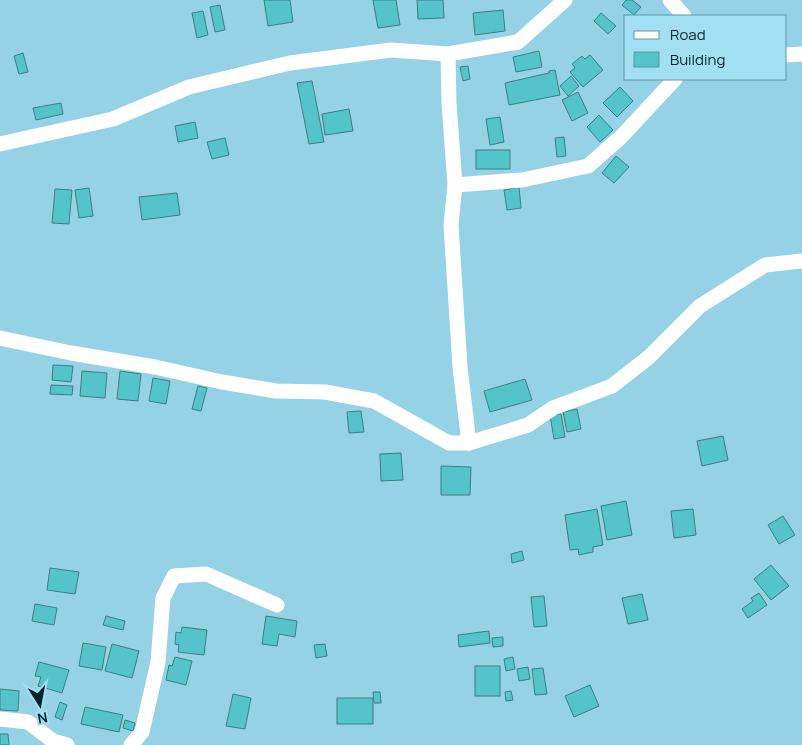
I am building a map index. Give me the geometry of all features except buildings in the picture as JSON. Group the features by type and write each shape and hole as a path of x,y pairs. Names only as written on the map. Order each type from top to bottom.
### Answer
{"street":[{"path":"670,0 683,15"},
{"path":"0,144 113,119 190,87 290,63 391,50 448,54 518,42 565,1"},
{"path":"448,54 455,185 451,225 460,367 469,443"},
{"path":"787,55 802,54"},
{"path":"455,185 522,180 588,166 621,137 674,80"},
{"path":"0,338 71,354 155,367 222,382 276,391 325,392 374,401 449,443 469,443 528,425 553,408 612,386 649,357 700,306 765,265 802,261"},
{"path":"131,745 142,732 158,662 163,598 174,576 206,574 277,605"},
{"path":"0,719 28,722 53,741 68,745"}]}
